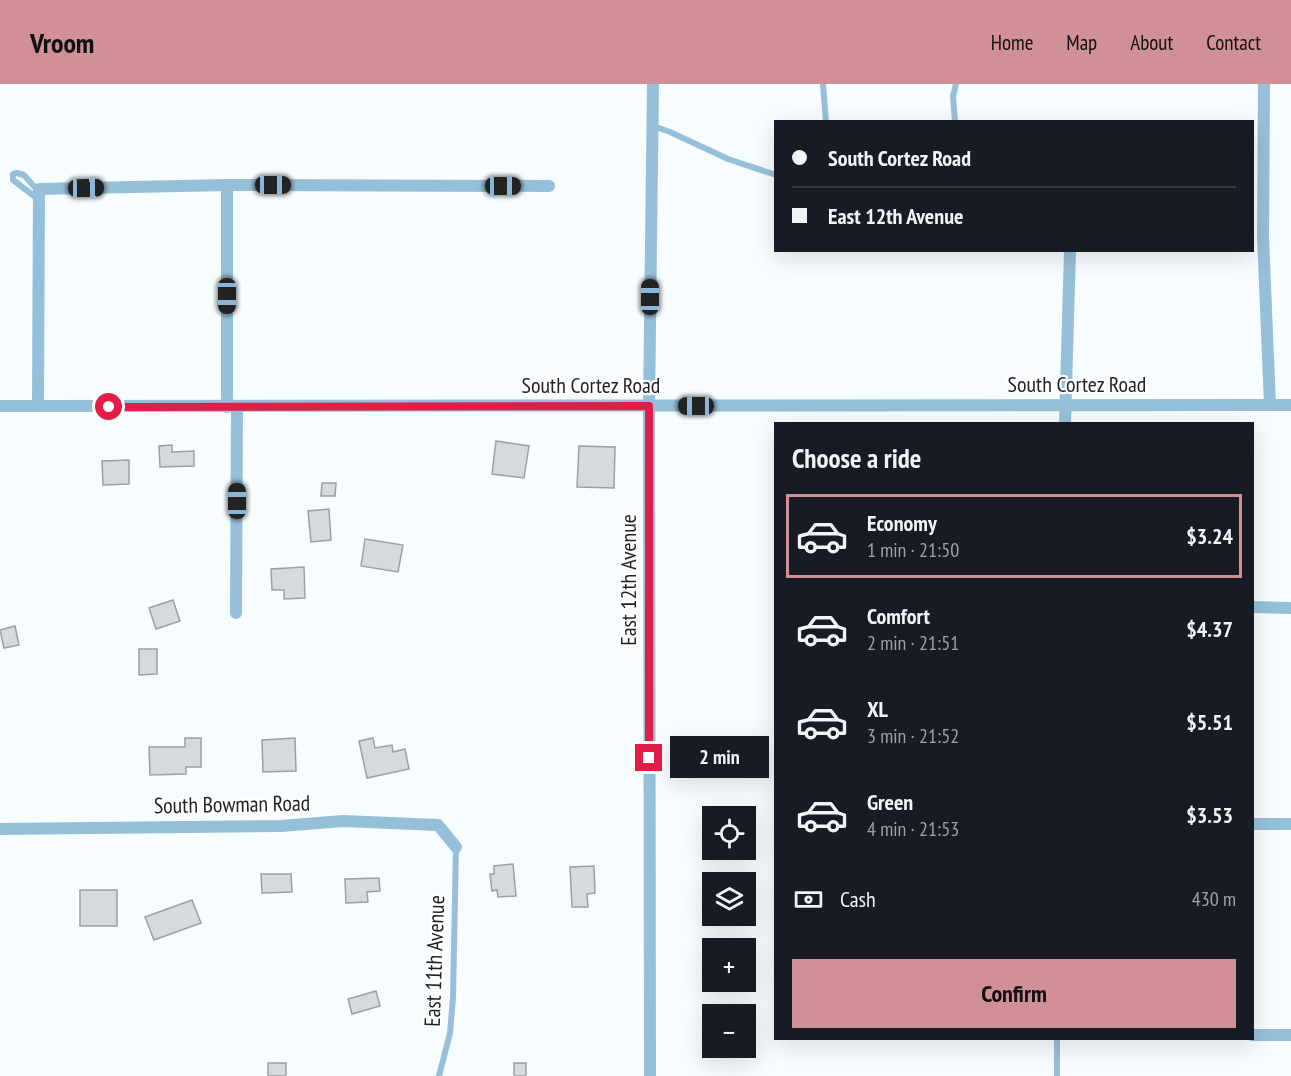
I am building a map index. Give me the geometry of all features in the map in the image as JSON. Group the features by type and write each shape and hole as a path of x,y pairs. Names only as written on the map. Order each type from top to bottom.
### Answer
{"street":[{"name":"East 12th Avenue","path":"650,1076 649,406 652,84"},
{"path":"1264,84 1263,237 1270,405"},
{"path":"227,184 236,613"},
{"path":"38,406 39,193 227,184 549,186"},
{"path":"1065,422 1070,252"},
{"name":"South Cortez Road","path":"0,406 1291,405"},
{"path":"1254,607 1291,608"},
{"name":"South Bowman Road","path":"0,829 280,826 355,822 438,825 456,847"},
{"path":"1254,824 1291,824"},
{"path":"1254,1035 1291,1035"}],"lane":[{"path":"823,84 826,120"},
{"path":"955,120 953,96 956,84"},
{"path":"652,126 728,159 774,174"},
{"name":"East 11th Avenue","path":"439,1076 450,1033 452,1010 456,847"},
{"path":"1057,1040 1057,1076"}],"building":[{"path":"496,441 529,446 524,478 492,474"},
{"path":"172,445 172,452 194,451 194,466 160,467 159,446"},
{"path":"579,446 615,447 614,488 577,487"},
{"path":"129,460 129,484 103,485 102,461"},
{"path":"322,483 336,483 335,496 321,496"},
{"path":"329,509 331,540 311,542 308,511"},
{"path":"365,539 403,545 398,572 361,566"},
{"path":"304,567 305,598 284,599 284,590 272,590 271,569"},
{"path":"173,600 180,621 156,629 149,608"},
{"path":"15,626 19,645 4,648 0,630"},
{"path":"139,649 157,649 157,674 139,675"},
{"path":"185,738 201,738 201,767 186,767 186,774 150,775 149,747 185,747"},
{"path":"295,738 296,771 263,772 262,740"},
{"path":"373,738 375,748 392,745 393,752 405,749 409,769 367,778 359,741"},
{"path":"513,864 516,896 498,897 497,890 492,891 490,874 494,874 494,866"},
{"path":"594,866 595,893 587,894 588,907 572,907 570,867"},
{"path":"261,874 291,874 292,892 262,893"},
{"path":"379,878 380,891 367,892 368,902 346,903 345,879"},
{"path":"80,890 117,890 117,926 80,926"},
{"path":"192,900 201,923 154,940 145,917"},
{"path":"376,991 380,1006 352,1014 348,999"},
{"path":"268,1063 286,1063 286,1076 268,1076"},
{"path":"514,1063 526,1063 526,1076 514,1076"}],"route":[{"path":"109,407 649,406 649,758"}]}
